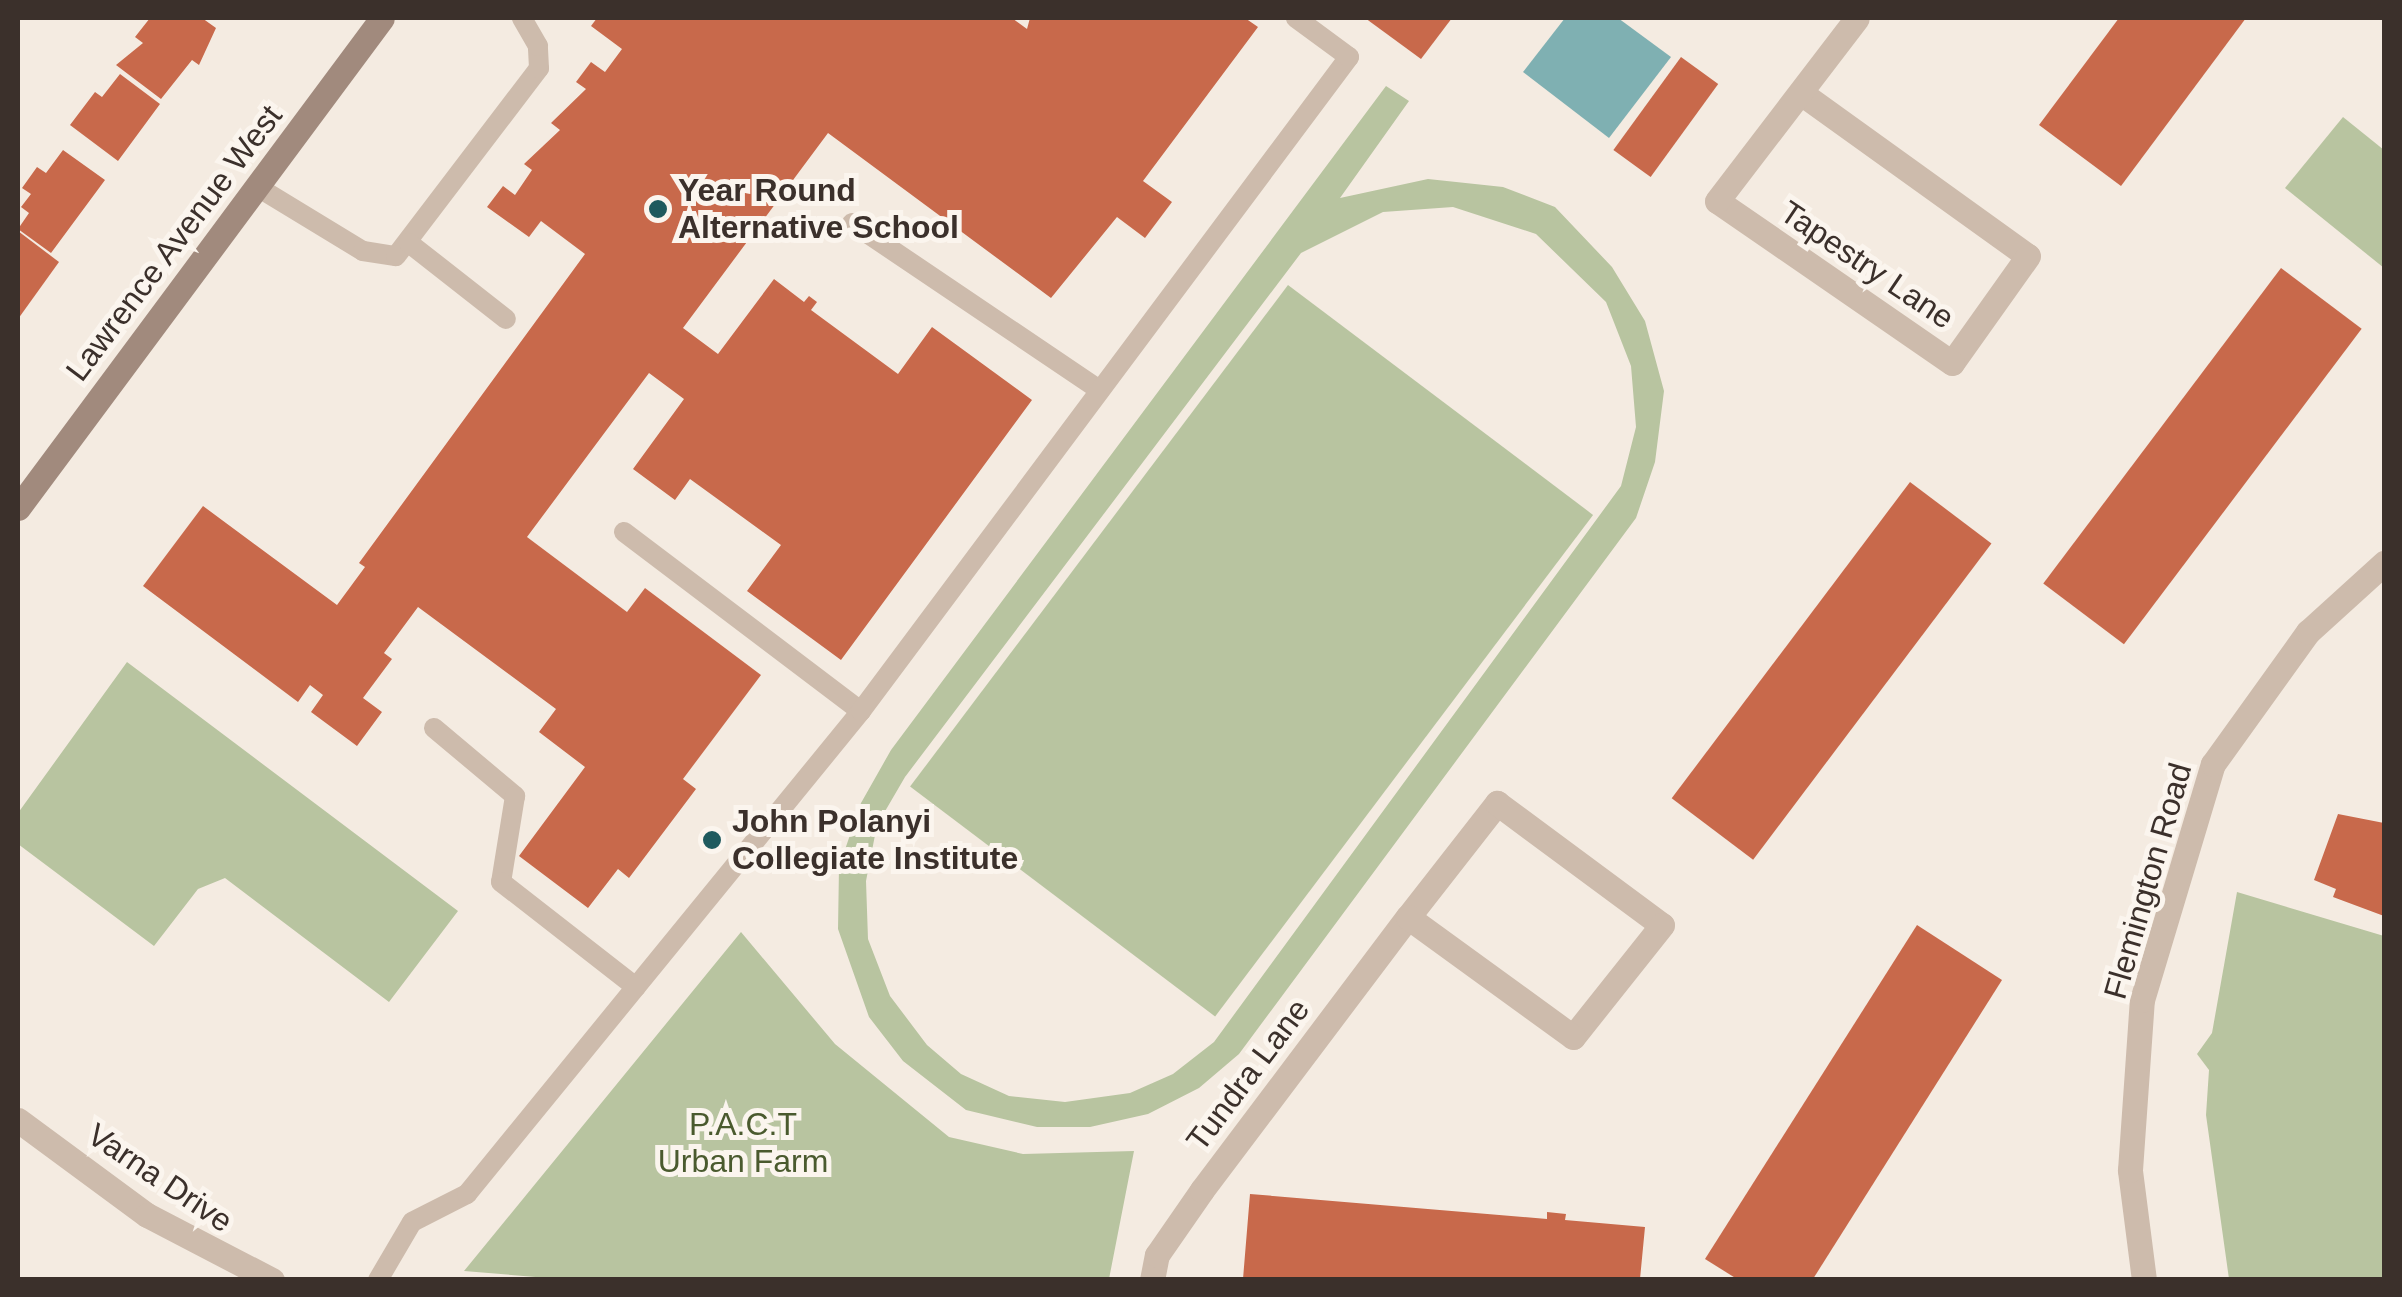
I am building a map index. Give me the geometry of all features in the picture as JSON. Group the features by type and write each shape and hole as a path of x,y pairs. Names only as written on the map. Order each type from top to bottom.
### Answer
{"main road":[{"name":"Lawrence Avenue West","path":"18,508 382,18"}],"street":[{"name":"Tapestry Lane","path":"1801,92 2028,256 1952,362 1717,201 1857,18"},
{"name":"Flemington Road","path":"2144,1280 2130,1170 2142,1000 2213,764 2308,632 2384,563"},
{"name":"Tundra Lane","path":"1152,1280 1157,1255 1202,1190 1408,916 1497,804 1662,925 1572,1037 1408,916"},
{"name":"Varna Drive","path":"18,1120 146,1215 272,1280"}],"lane":[{"path":"256,186 363,251 396,256 409,244 538,68 538,46 522,18"},
{"path":"378,1280 412,1222 467,1194 861,711 1348,57 1296,18"},
{"path":"852,223 1100,390"},
{"path":"409,244 506,318"},
{"path":"624,532 861,711"},
{"path":"434,728 514,796 501,882 636,987"}],"green space":[{"path":"1386,86 1409,101 1340,198 1428,179 1503,187 1555,207 1612,267 1645,321 1664,391 1655,462 1636,518 1239,1054 1199,1088 1148,1114 1090,1127 1037,1127 966,1110 903,1061 869,1017 838,929 839,867 861,803 891,750","holes":["1453,207 1536,234 1606,302 1631,366 1636,427 1621,486 1214,1042 1173,1074 1130,1093 1065,1102 1009,1096 961,1074 927,1045 890,996 868,939 866,881 877,825 905,777 1301,253 1383,212"]},
{"path":"2343,117 2384,150 2384,268 2285,188"},
{"path":"1288,285 1593,515 1215,1016 910,787"},
{"path":"127,662 458,911 389,1002 225,878 198,889 154,946 18,844 18,813"},
{"path":"2237,892 2384,936 2384,1279 2229,1279 2206,1115 2209,1070 2197,1054 2212,1033"},
{"name":"P.A.C.T Urban Farm","path":"741,932 835,1044 949,1137 1023,1154 1134,1151 1109,1279 560,1279 464,1271"}],"water":[{"path":"1565,18 1618,18 1671,57 1609,138 1523,72"}],"building":[{"path":"150,18 202,18 216,28 199,65 192,60 161,99 116,65 143,43 135,37"},
{"path":"597,18 1012,18 1027,29 1030,18 1245,18 1258,27 1143,181 1172,202 1145,238 1117,217 1051,298 828,133 683,328 718,354 774,279 804,302 809,296 817,302 811,310 898,374 932,327 1032,400 841,660 747,591 781,545 690,479 675,500 633,469 684,399 649,373 527,537 627,612 645,588 761,675 683,779 696,789 629,878 618,869 588,908 519,856 585,767 539,732 556,709 418,607 384,653 392,659 363,698 382,712 357,746 311,712 323,695 310,685 298,702 143,586 203,506 337,605 365,567 359,563 585,254 541,221 529,237 487,207 503,186 515,195 532,170 524,164 560,130 551,123 586,89 576,82 591,62 605,72 622,49 591,26"},
{"path":"1365,18 1452,18 1421,59"},
{"path":"2119,18 2246,18 2121,186 2039,125"},
{"path":"1681,57 1718,84 1651,177 1613,150"},
{"path":"120,74 160,104 118,161 70,125 95,92 102,97"},
{"path":"63,150 105,180 51,253 18,229 29,213 21,207 31,194 22,188 37,167 46,173"},
{"path":"18,231 59,262 18,319"},
{"path":"2281,268 2362,329 2124,644 2043,583"},
{"path":"1910,482 1991,543 1753,860 1672,798"},
{"path":"2338,814 2384,823 2384,916 2333,897 2336,889 2314,880"},
{"path":"1917,925 2002,980 1813,1279 1737,1279 1705,1259"},
{"path":"1250,1194 1547,1219 1547,1212 1566,1214 1565,1220 1645,1227 1640,1279 1243,1279"}],"place":[{"name":"Year Round Alternative School","path":"658,209"},
{"name":"John Polanyi Collegiate Institute","path":"712,840"}]}
